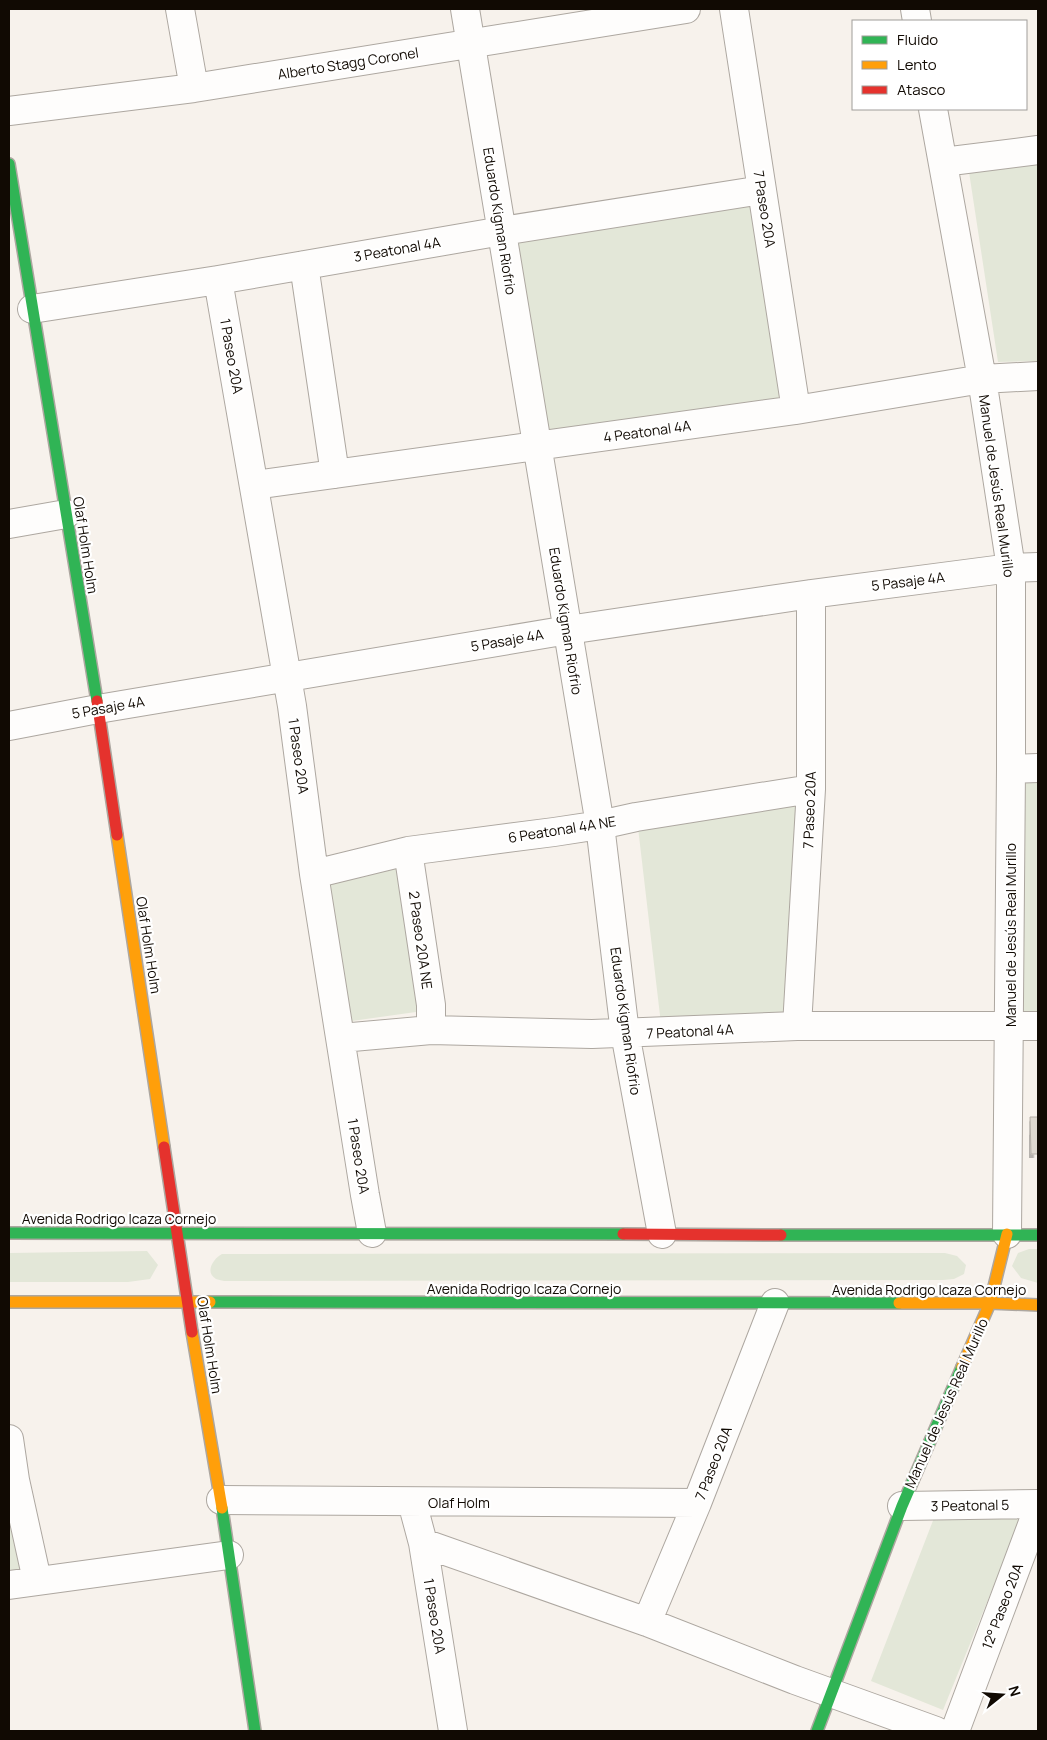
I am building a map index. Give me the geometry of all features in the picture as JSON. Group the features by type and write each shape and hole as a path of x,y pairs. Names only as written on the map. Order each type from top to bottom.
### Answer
{"street":[{"path":"180,9 194,88"},
{"name":"Eduardo Kigman Riofrio","path":"465,9 600,825 625,1033 662,1234"},
{"name":"Alberto Stagg Coronel","path":"9,111 194,88 686,9"},
{"name":"7 Paseo 20A","path":"734,9 796,410"},
{"name":"Manuel de Jesús Real Murillo","path":"817,1731 902,1506 990,1303 1007,1234 1010,1026 1011,568 982,379 934,110"},
{"path":"943,162 1038,150"},
{"name":"Olaf Holm Holm","path":"9,164 98,709 187,1302 221,1500 255,1731"},
{"name":"3 Peatonal 4A","path":"32,309 762,190"},
{"path":"304,265 335,474"},
{"name":"1 Paseo 20A","path":"218,280 288,677 314,874 372,1233"},
{"name":"4 Peatonal 4A","path":"255,485 796,410 982,379 1038,376"},
{"path":"9,524 66,514"},
{"name":"5 Pasaje 4A","path":"9,726 98,709 568,630 810,594 1011,568 1038,567"},
{"name":"7 Paseo 20A","path":"797,1026 811,789 810,594"},
{"path":"1011,768 1038,768"},
{"name":"6 Peatonal 4A NE","path":"314,874 408,850 600,825 636,817 811,789"},
{"name":"2 Paseo 20A NE","path":"408,850 431,1006 431,1030"},
{"name":"7 Peatonal 4A","path":"341,1038 431,1030 625,1033 797,1026 1038,1026"},
{"name":"Avenida Rodrigo Icaza Cornejo","path":"9,1233 1038,1235"},
{"name":"Avenida Rodrigo Icaza Cornejo","path":"9,1302 990,1303 1038,1305"},
{"name":"7 Paseo 20A","path":"648,1622 698,1503 775,1303"},
{"path":"9,1439 12,1480 37,1580"},
{"name":"Olaf Holm","path":"221,1500 698,1503"},
{"name":"1 Paseo 20A","path":"412,1502 424,1544 453,1731"},
{"name":"3 Peatonal 5","path":"902,1506 1038,1504"},
{"name":"12° Paseo 20A","path":"955,1731 1038,1509"},
{"path":"424,1544 648,1622 936,1731"},
{"path":"9,1585 229,1555"}],"shaded area":[{"path":"1038,163 1038,361 998,362 969,172"},
{"path":"762,190 796,410 537,446 502,231"},
{"path":"1023,776 1038,776 1038,1013 1021,1013"},
{"path":"809,791 794,1022 661,1024 637,819"},
{"path":"408,856 430,1010 352,1021 315,873"},
{"path":"1029,1249 1038,1249 1038,1283 1021,1278 1012,1266 1018,1253"},
{"path":"147,1251 158,1265 150,1279 128,1282 9,1282 9,1253"},
{"path":"945,1253 957,1256 966,1265 964,1274 954,1279 943,1280 224,1281 216,1279 211,1273 213,1262 222,1254"},
{"path":"9,1480 37,1580 9,1585"},
{"path":"934,1518 1021,1519 943,1710 871,1681"}],"building":[{"path":"1030,1117 1038,1117 1038,1154 1031,1154"}],"traffic: fast":[{"path":"9,164 97,701"},
{"path":"9,1233 623,1234"},
{"path":"781,1235 1038,1235"},
{"path":"210,1302 899,1303"},
{"path":"817,1731 902,1506 962,1367"},
{"path":"222,1508 255,1731"}],"traffic: slow":[{"path":"117,835 164,1147"},
{"path":"962,1367 990,1303 1007,1234"},
{"path":"9,1302 210,1302"},
{"path":"899,1303 1038,1305"},
{"path":"192,1332 222,1508"}],"traffic: jam":[{"path":"97,701 117,835"},
{"path":"164,1147 192,1332"},
{"path":"623,1234 781,1235"}]}
